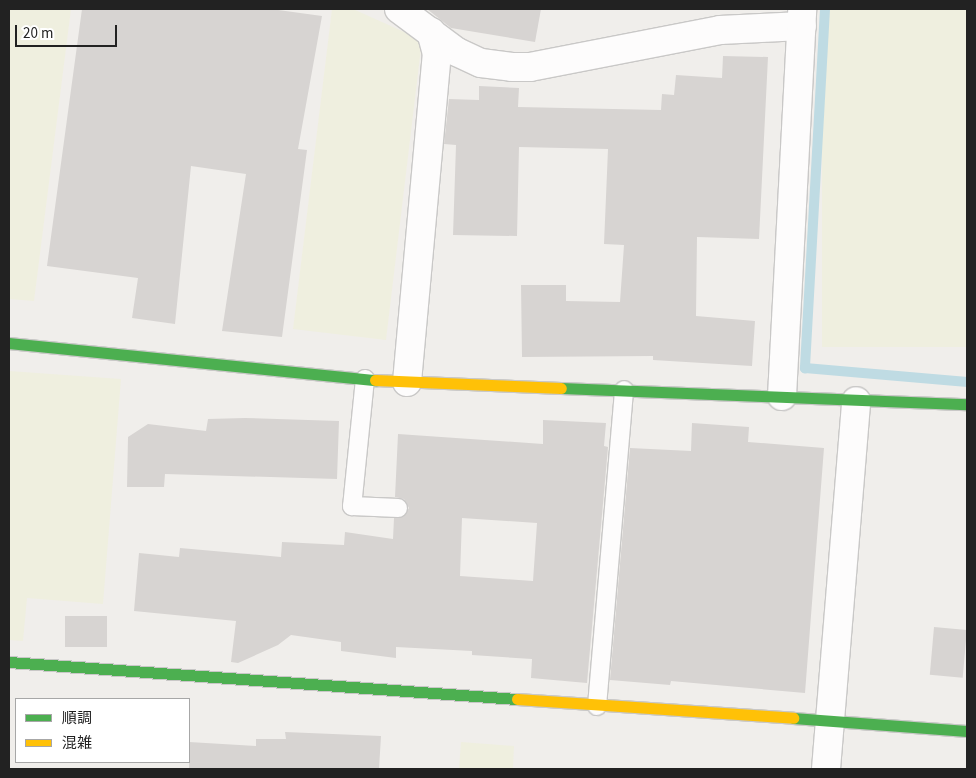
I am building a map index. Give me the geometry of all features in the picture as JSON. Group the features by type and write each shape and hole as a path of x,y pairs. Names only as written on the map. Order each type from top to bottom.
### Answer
{"street":[{"path":"399,9 458,52 481,63 530,67 720,30 802,17 782,396"},
{"path":"407,382 437,54 431,32"},
{"path":"9,343 407,382 967,404"},
{"path":"826,769 856,401"},
{"path":"9,662 597,706 967,731"}],"lane":[{"path":"365,379 352,506 398,508"},
{"path":"597,706 624,390"}],"green space":[{"path":"9,9 71,9 34,301 9,299"},
{"path":"332,9 353,9 422,40 386,340 293,329"},
{"path":"822,9 967,9 967,347 822,347"},
{"path":"9,371 121,379 103,604 27,598 23,641 9,640"},
{"path":"461,742 514,746 513,769 459,769"}],"building":[{"path":"82,9 271,9 322,16 298,149 307,150 282,337 222,331 246,174 191,166 175,324 132,318 138,278 47,266"},
{"path":"427,9 541,9 535,42 451,28"},
{"path":"723,56 768,57 759,239 697,237 696,316 755,321 752,366 653,360 653,356 522,357 521,285 566,285 566,301 620,302 624,245 604,244 608,149 519,147 517,236 453,235 456,145 444,144 449,99 479,100 479,86 519,88 518,107 661,110 662,94 674,95 676,75 722,78"},
{"path":"245,418 339,421 337,479 165,474 164,487 127,487 128,437 148,424 206,431 208,419"},
{"path":"543,420 606,423 604,446 608,447 587,683 531,678 532,659 472,655 472,651 396,647 396,658 341,651 341,642 291,635 278,645 238,663 231,662 236,621 134,611 139,553 179,557 180,548 281,557 282,542 344,545 345,532 393,539 394,518 403,517 409,508 404,499 395,497 398,434 543,444","holes":["462,518 537,523 533,581 460,576"]},
{"path":"692,423 749,427 748,442 824,448 805,693 671,681 670,685 610,680 630,448 691,451"},
{"path":"65,616 107,616 107,647 65,647"},
{"path":"934,627 967,630 963,678 930,675"},
{"path":"285,732 381,736 379,769 189,769 190,742 256,746 256,739 286,739"}],"waterway":[{"path":"825,9 805,368 967,382"}],"traffic: fast":[{"path":"9,343 375,380"},
{"path":"561,388 967,404"},
{"path":"9,662 517,699"},
{"path":"793,718 967,731"}],"traffic: slow":[{"path":"375,380 561,388"},
{"path":"517,699 793,718"}]}
